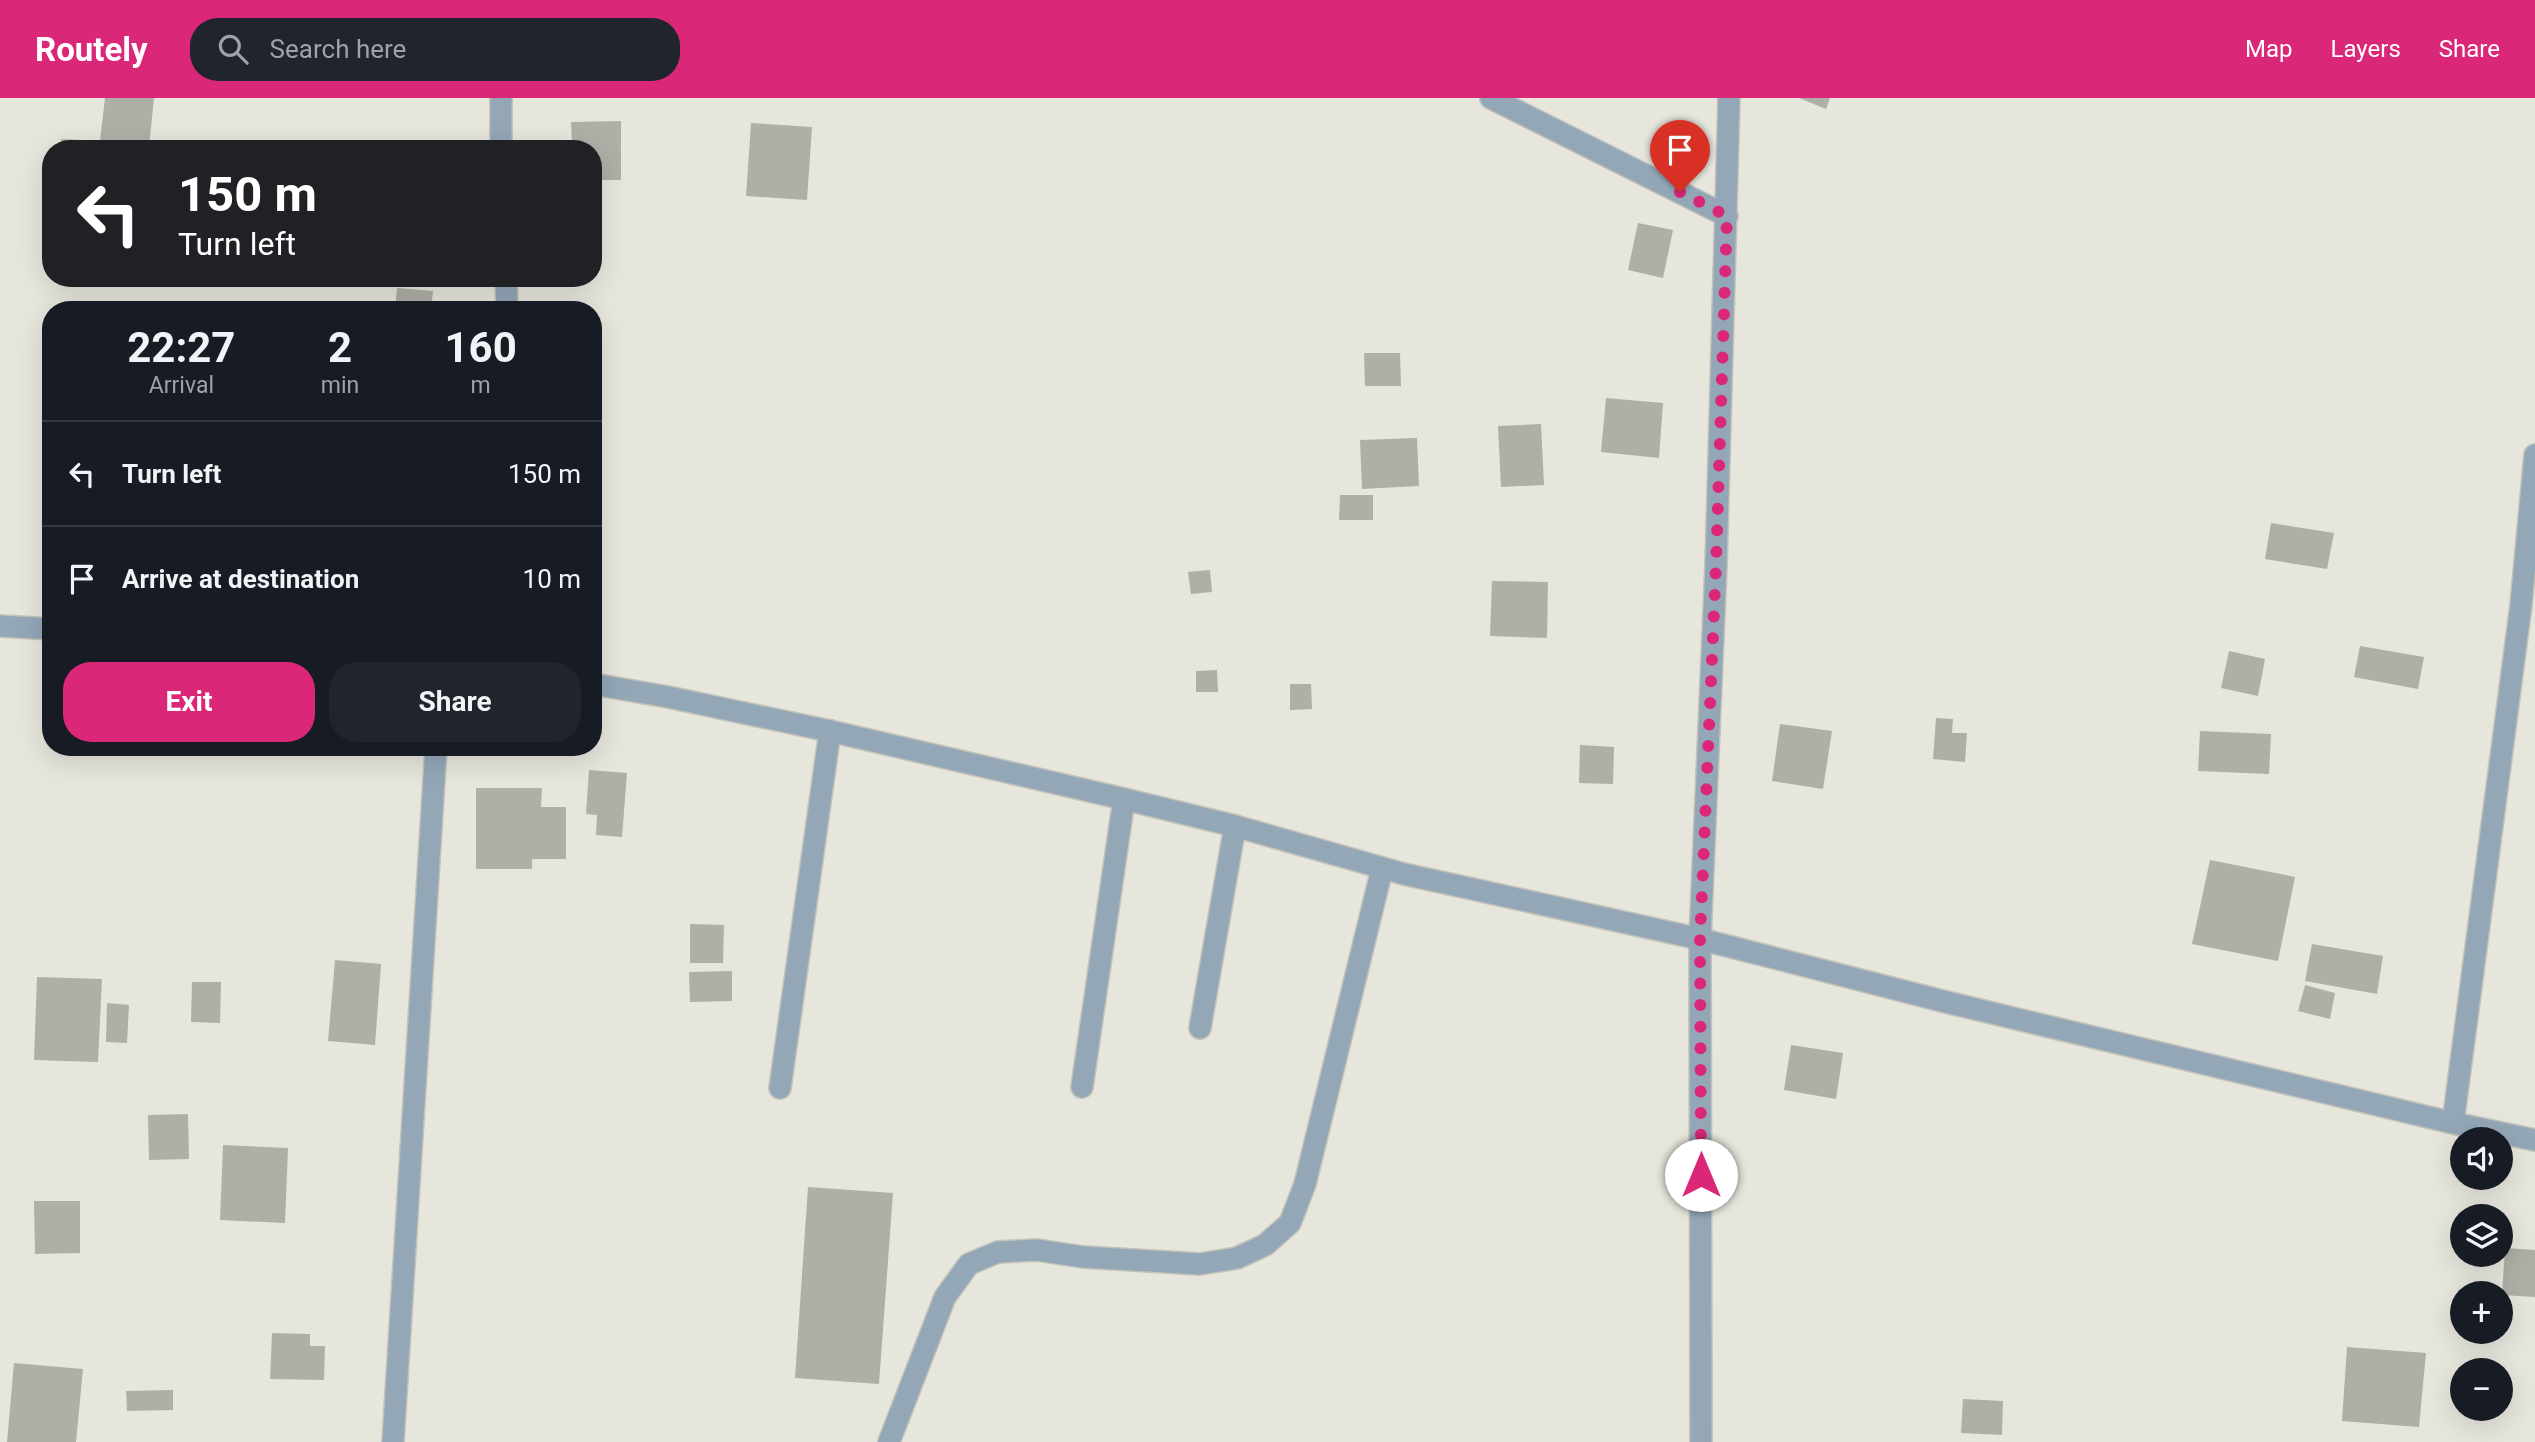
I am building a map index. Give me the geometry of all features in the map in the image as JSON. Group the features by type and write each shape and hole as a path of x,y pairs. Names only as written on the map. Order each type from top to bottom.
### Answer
{"street":[{"path":"501,98 501,140"},
{"path":"1490,98 1727,216"},
{"path":"1702,1442 1700,939 1716,565 1729,98"},
{"path":"2453,1123 2521,605 2535,455"},
{"path":"0,626 42,628"},
{"path":"602,686 830,731 1124,799 1236,826 1382,869 1700,939 1950,1003 2453,1123 2535,1140"},
{"path":"780,1088 830,731"},
{"path":"393,1442 435,756"},
{"path":"1082,1087 1124,799"},
{"path":"1200,1028 1236,826"},
{"path":"889,1442 945,1297 969,1264 998,1252 1037,1250 1083,1257 1200,1264 1237,1258 1265,1245 1290,1223 1305,1184 1382,869"}],"building":[{"path":"105,98 154,98 150,140 100,140"},
{"path":"1799,98 1830,98 1826,109"},
{"path":"621,121 621,180 602,180 602,140 572,140 571,122"},
{"path":"751,123 812,127 807,200 746,196"},
{"path":"1638,223 1673,230 1663,278 1628,270"},
{"path":"397,288 433,291 432,301 396,301"},
{"path":"1364,353 1400,353 1401,386 1365,386"},
{"path":"1606,398 1663,403 1659,458 1601,452"},
{"path":"1541,424 1544,485 1501,487 1498,426"},
{"path":"1417,438 1419,486 1362,489 1360,440"},
{"path":"1340,495 1373,495 1373,520 1339,520"},
{"path":"2271,523 2334,533 2327,569 2265,559"},
{"path":"1210,570 1212,592 1191,594 1188,572"},
{"path":"1492,581 1548,582 1547,638 1490,636"},
{"path":"2360,646 2424,657 2418,689 2354,677"},
{"path":"2229,651 2265,659 2258,696 2221,688"},
{"path":"1217,670 1218,692 1196,692 1196,671"},
{"path":"1290,684 1311,684 1312,709 1290,710"},
{"path":"1936,718 1953,719 1952,733 1967,733 1965,762 1933,759"},
{"path":"1780,724 1832,731 1823,789 1772,781"},
{"path":"2200,731 2271,734 2269,774 2198,771"},
{"path":"1580,745 1614,747 1613,784 1579,783"},
{"path":"589,770 627,773 622,837 596,835 597,815 586,814"},
{"path":"476,788 542,788 541,807 566,807 566,859 532,859 532,869 476,869"},
{"path":"2210,860 2295,877 2278,961 2192,944"},
{"path":"690,924 724,925 723,963 690,963"},
{"path":"2312,944 2383,956 2377,994 2305,981"},
{"path":"335,960 381,964 375,1045 328,1041"},
{"path":"732,971 732,1001 690,1002 689,972"},
{"path":"37,977 102,979 98,1062 34,1060"},
{"path":"192,982 221,982 220,1023 191,1022"},
{"path":"2305,985 2335,993 2330,1019 2298,1011"},
{"path":"107,1003 129,1005 127,1043 106,1042"},
{"path":"1791,1045 1843,1053 1836,1099 1784,1090"},
{"path":"188,1114 189,1159 149,1160 148,1115"},
{"path":"223,1145 288,1148 285,1223 220,1220"},
{"path":"808,1187 893,1193 879,1384 795,1378"},
{"path":"34,1201 80,1201 80,1253 35,1254"},
{"path":"2513,1249 2535,1250 2535,1297 2513,1296 2513,1281 2503,1281 2504,1267 2513,1267"},
{"path":"272,1333 310,1334 310,1346 325,1346 324,1380 270,1379"},
{"path":"2347,1347 2426,1353 2419,1427 2342,1421"},
{"path":"14,1363 83,1369 76,1442 7,1442"},
{"path":"173,1390 173,1410 127,1411 126,1391"},
{"path":"1963,1399 2003,1401 2002,1435 1961,1433"}],"route":[{"path":"1680,192 1727,216 1700,939 1701,1175"}]}
